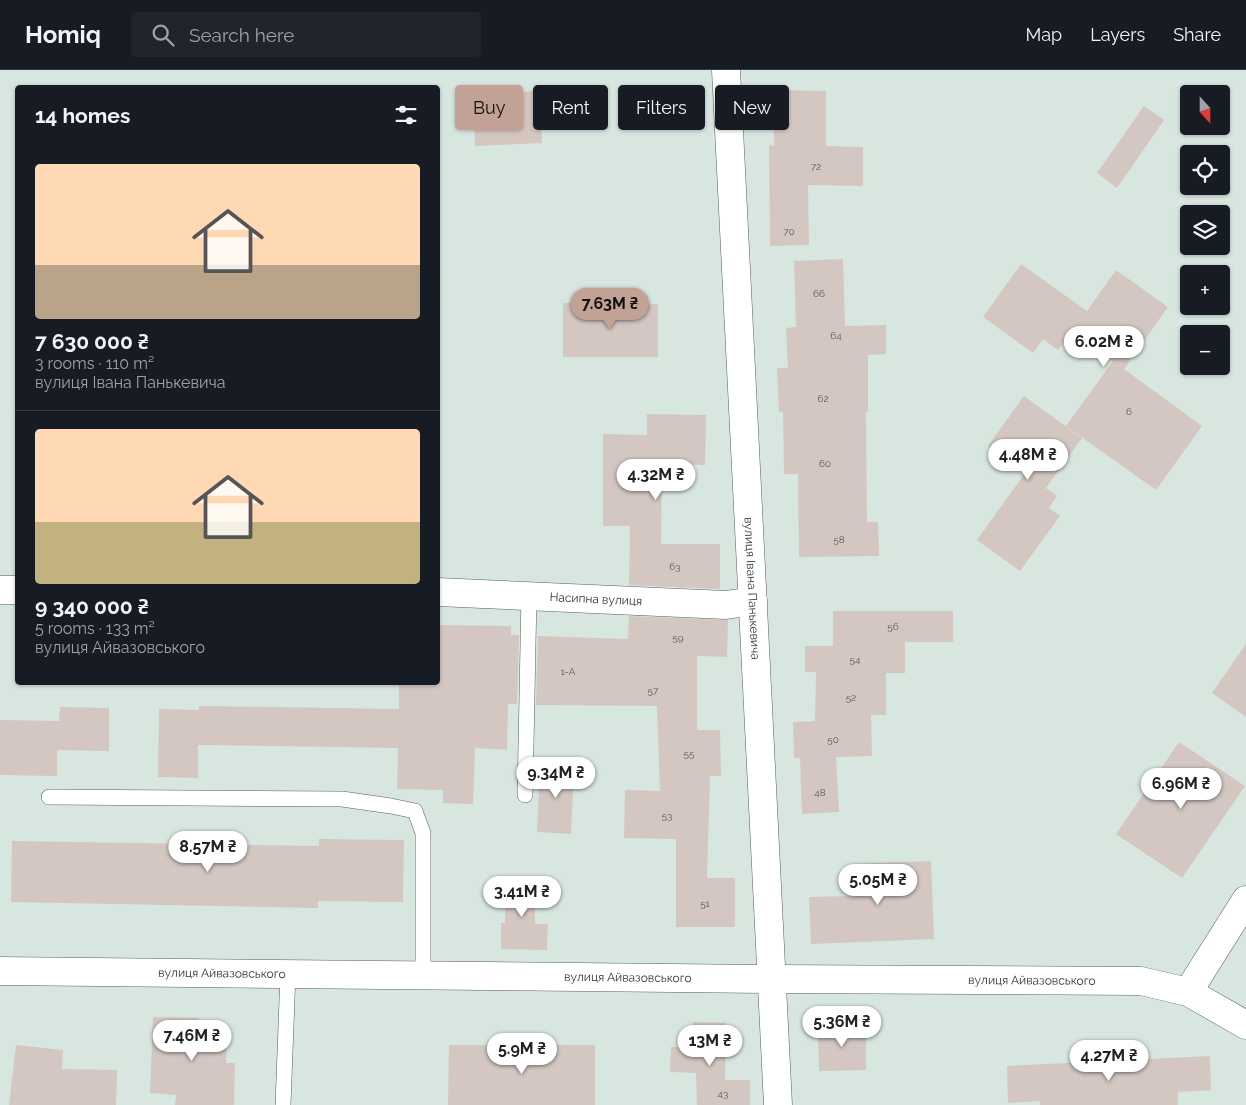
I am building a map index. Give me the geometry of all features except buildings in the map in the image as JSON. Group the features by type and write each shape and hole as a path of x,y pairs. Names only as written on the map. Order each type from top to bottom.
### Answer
{"street":[{"name":"вулиця Івана Панькевича","path":"726,70 778,1105"},
{"path":"0,590 15,590"},
{"name":"Насипна вулиця","path":"440,592 726,605 753,601"},
{"path":"1188,992 1246,900"},
{"name":"вулиця Айвазовського","path":"0,971 1141,981 1188,992 1246,1025"}],"lane":[{"path":"525,795 529,595"},
{"path":"49,797 342,799 415,811 423,833 423,974"},
{"path":"283,1105 288,973"}]}
